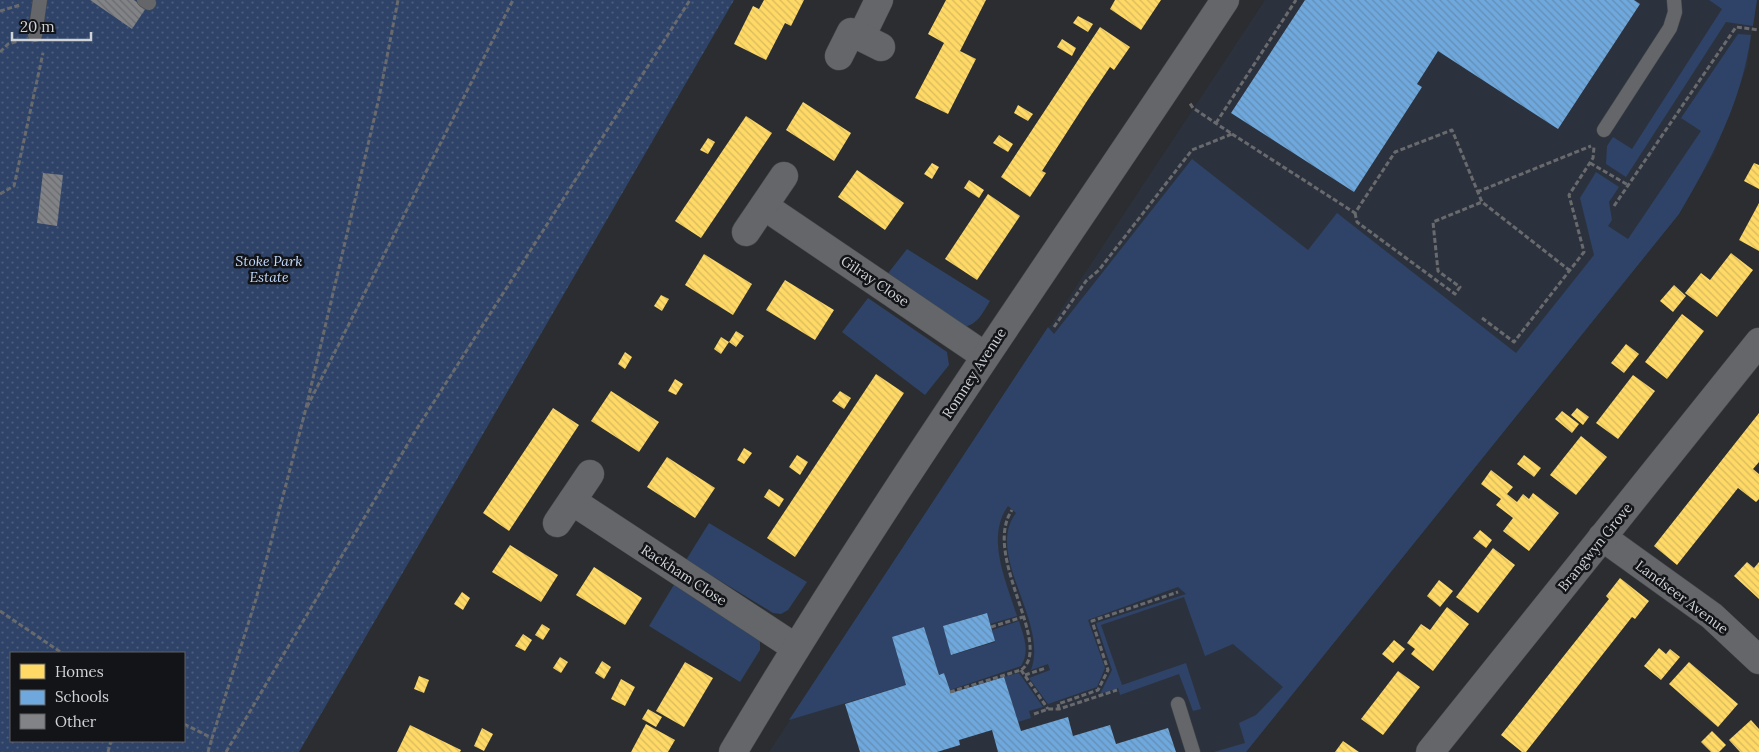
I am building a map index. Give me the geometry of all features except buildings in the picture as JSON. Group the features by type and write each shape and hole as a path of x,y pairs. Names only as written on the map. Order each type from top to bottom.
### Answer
{"street":[{"path":"839,56 851,32 871,42 879,0"},
{"name":"Romney Avenue","path":"733,752 796,648 985,356 1224,0"},
{"path":"746,232 784,176"},
{"name":"Gilray Close","path":"764,206 985,356"},
{"name":"Brangwyn Grove","path":"1430,752 1759,342"},
{"name":"Rackham Close","path":"590,474 564,512 796,648"},
{"name":"Landseer Avenue","path":"1602,537 1712,616 1759,660"}],"lane":[{"path":"35,35 40,0"},
{"path":"1604,130 1670,28 1675,12 1674,0"},
{"path":"1178,704 1193,752"}],"path":[{"path":"208,752 256,599 305,412 379,98 398,0"},
{"path":"305,412 512,0"},
{"path":"226,752 416,430 690,0"},
{"path":"1216,123 1296,0"},
{"path":"1614,206 1736,27 1759,30"},
{"path":"0,194 14,186 37,84 44,52 35,35"},
{"path":"1174,77 1193,108 1355,213 1357,222 1455,294 1460,287 1438,271 1433,222 1482,202"},
{"path":"1355,213 1395,152 1452,130 1482,202 1570,270"},
{"path":"1054,327 1086,281 1098,270 1192,150 1232,134"},
{"path":"1478,192 1594,145 1593,158 1569,195 1584,252 1514,342 1482,318"},
{"path":"1590,163 1628,186"},
{"path":"950,692 1021,670 1028,664 1031,650 1004,552 1004,528 1012,510"},
{"path":"1059,709 1058,704 1098,690 1108,670 1092,622 1178,592"},
{"path":"0,612 60,652"},
{"path":"991,627 1023,617"},
{"path":"1025,676 1046,668"},
{"path":"1021,670 1048,709"},
{"path":"1034,714 1048,709 1059,709 1117,690"},
{"path":"185,724 212,738"}],"shaded area":[{"path":"1265,0 1757,0 1747,66 1714,154 1679,214 1246,752 769,752"}],"green space":[{"name":"Stoke Park Estate","path":"0,0 734,0 299,752 0,752"},
{"path":"1709,0 1757,0 1753,26 1726,22 1626,177 1606,164 1607,146 1613,137 1632,149 1722,9"},
{"path":"1738,34 1751,35 1741,83 1714,150 1679,214 1246,752 1214,752 1245,743 1239,723 1256,715 1283,687 1233,644 1205,656 1184,597 1101,625 1122,685 1186,663 1201,709 1193,711 1179,674 1120,695 1118,688 1100,694 1112,670 1096,623 1186,594 1178,587 1088,620 1105,668 1097,687 1048,704 1029,678 1050,670 1048,664 1031,670 1034,651 1032,631 1011,568 1007,548 1008,530 1016,513 1008,506 1001,519 998,532 998,546 1000,561 1017,616 990,624 986,613 943,626 952,655 995,642 992,630 1019,621 1026,650 1021,666 950,690 944,673 939,675 924,627 892,637 906,685 789,720 1048,327 1054,334 1192,159 1308,250 1337,213 1516,353 1594,255 1580,198 1596,172 1619,187 1609,202 1612,220 1608,226 1628,239 1701,131 1681,118"},
{"path":"907,249 990,301 973,324 963,327 886,276"},
{"path":"868,298 947,352 949,365 925,395 842,332"},
{"path":"709,523 807,582 788,610 781,614 773,613 686,560"},
{"path":"675,583 760,639 760,650 740,682 649,626"},
{"path":"1019,673 1043,707 1029,711 1031,718 1018,722 1004,677"}]}
